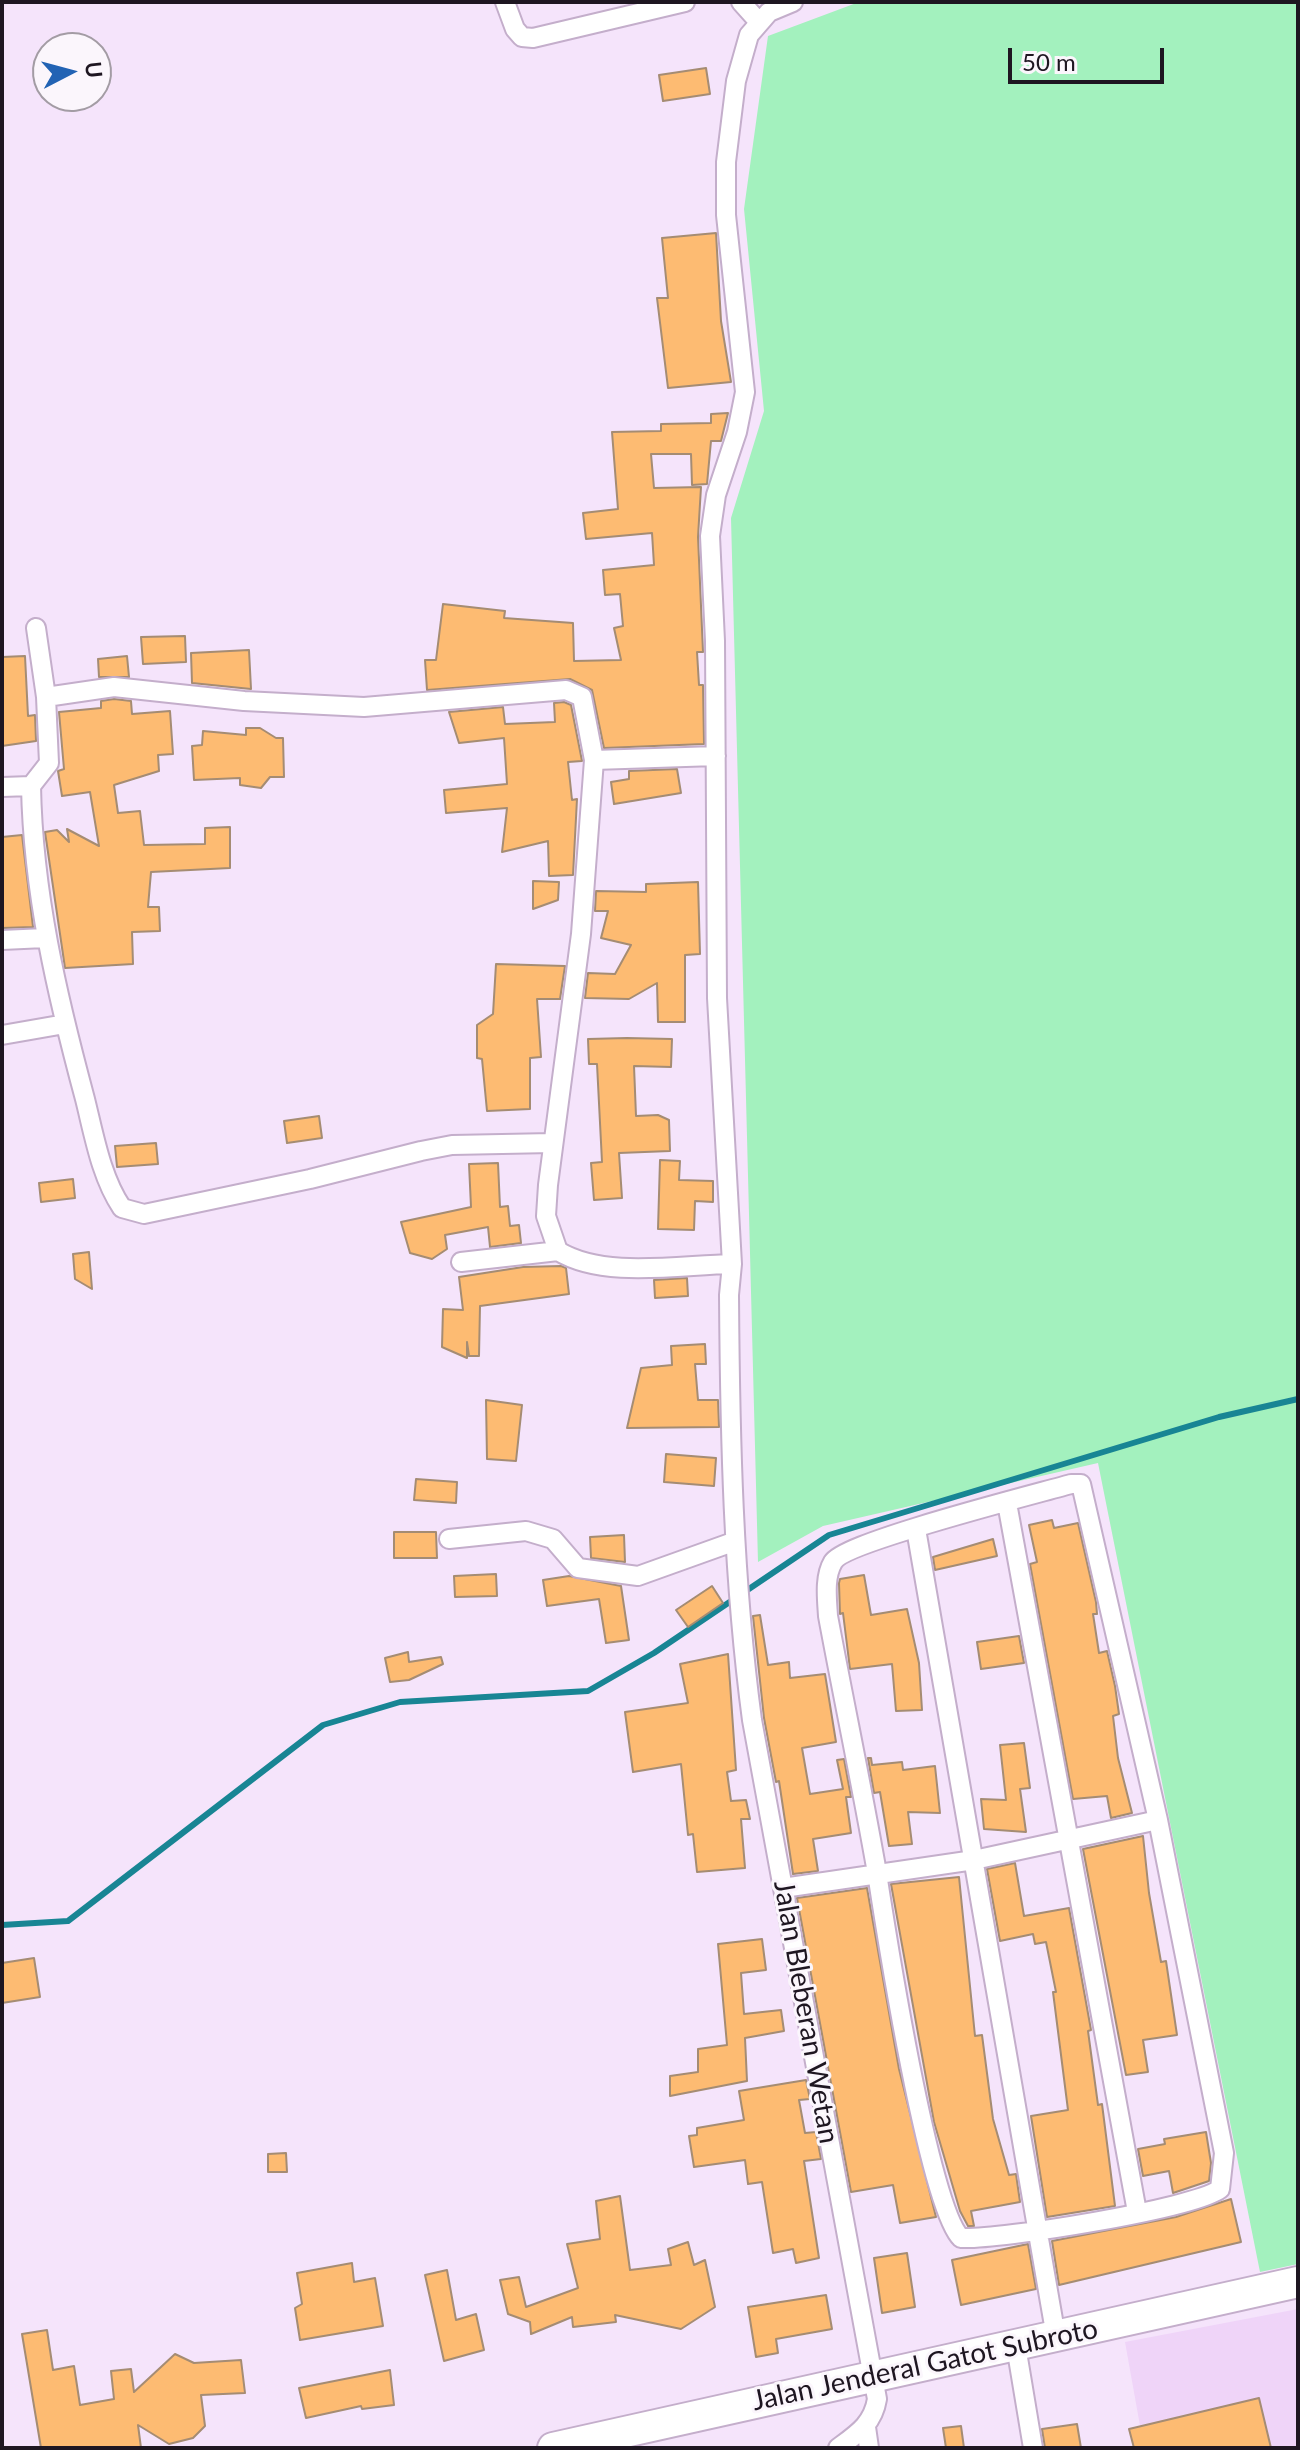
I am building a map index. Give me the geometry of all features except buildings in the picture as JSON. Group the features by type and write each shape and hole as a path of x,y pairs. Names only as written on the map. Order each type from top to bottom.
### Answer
{"highway":[{"name":"Jalan Jenderal Gatot Subroto","path":"553,2448 1298,2282"}],"street":[{"path":"505,2 515,29 522,37 533,38 685,2"},
{"path":"741,2 758,21 769,12 793,2"},
{"name":"Jalan Bleberan Wetan","path":"758,21 740,57 726,162 726,215 745,392 737,432 716,495 710,536 716,756 717,998 732,1264 729,1309 734,1549 743,1648 783,1888 877,2399 875,2412 866,2427"},
{"path":"36,628 46,697 49,763 31,786 32,836 45,938 109,1183 122,1208 144,1214 452,1145 552,1143"},
{"path":"46,697 114,687 244,701 364,707 566,690 582,697 594,760 581,934 552,1143 546,1216 558,1251"},
{"path":"594,760 716,756"},
{"path":"2,787 31,786"},
{"path":"2,940 45,938"},
{"path":"2,1035 65,1024"},
{"path":"461,1262 558,1251 575,1261 620,1269 732,1264"},
{"path":"1071,1484 1081,1484 1086,1492 1158,1820 1224,2153 1223,2174 1220,2189 1212,2195 1039,2231 966,2238 957,2234 949,2223 936,2183 887,1941 828,1616 828,1576 833,1562 842,1552 1007,1503 1071,1484"},
{"path":"1007,1503 1137,2212"},
{"path":"916,1529 1056,2337"},
{"path":"449,1539 526,1531 553,1539 578,1568 638,1576 734,1549"},
{"path":"783,1888 974,1860 1158,1820"},
{"path":"1016,2346 1033,2448"},
{"path":"838,2448 866,2427 869,2448"}],"shaded area":[{"path":"1298,2309 1298,2448 1144,2448 1125,2342"}],"green space":[{"path":"859,2 1298,2 1298,2264 1260,2272 1098,1463 823,1526 758,1562 731,518 764,411 744,209 768,36"}],"waterway":[{"path":"2,1925 68,1921 323,1725 400,1702 588,1691 654,1653 829,1535 1219,1417 1298,1399"}]}
